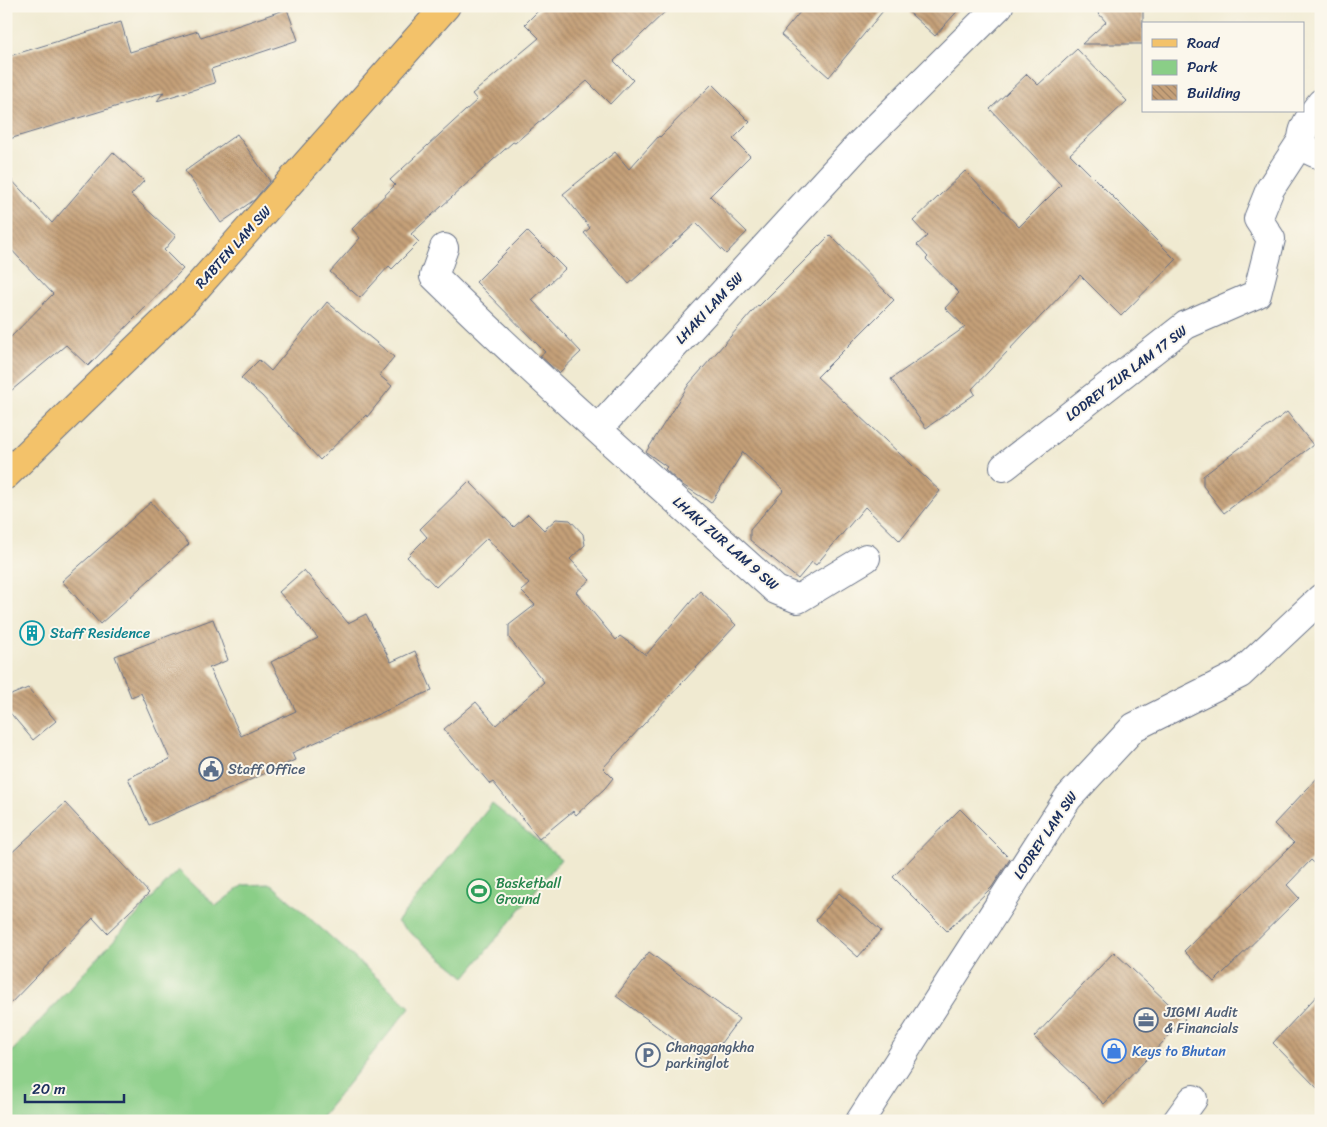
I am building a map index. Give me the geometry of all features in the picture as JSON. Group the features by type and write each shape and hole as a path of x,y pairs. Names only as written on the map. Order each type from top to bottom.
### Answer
{"main road":[{"name":"RABTEN LAM SW","path":"6,475 183,304 446,6"}],"street":[{"name":"LHAKI LAM SW","path":"598,429 856,148 999,6"},
{"path":"1311,148 1306,121 1321,103"},
{"name":"LODREY ZUR LAM 17 SW","path":"1004,467 1186,325 1257,294 1272,240 1258,219 1270,189 1311,148"},
{"path":"444,248 434,276 484,325 598,429"},
{"name":"LHAKI ZUR LAM 9 SW","path":"598,429 776,590 798,599 866,558"},
{"name":"LODREY LAM SW","path":"860,1121 1068,798 1134,727 1240,674 1321,598"},
{"path":"1177,1121 1193,1098"}],"green space":[{"name":"Basketball Ground","path":"492,804 561,859 465,977 397,922"},
{"path":"178,870 216,906 243,885 271,884 410,1007 318,1121 6,1121 6,1058"}],"building":[{"path":"543,6 671,6 614,61 633,80 610,104 587,81 515,143 513,142 411,234 419,242 392,269 389,266 360,298 330,272 360,238 352,229 395,185 390,180 477,100 472,94 539,38 525,24"},
{"path":"805,6 887,6 829,77 781,35"},
{"path":"902,6 962,6 935,36"},
{"path":"1092,6 1143,6 1142,44 1082,44 1106,22"},
{"path":"287,9 298,40 211,69 215,83 157,101 164,92 6,140 6,57 121,22 130,52 198,31 201,38"},
{"path":"1077,49 1127,101 1070,154 1176,260 1121,316 1080,275 972,389 975,394 926,428 891,379 965,327 945,308 959,293 926,259 928,257 917,245 927,236 913,221 965,171 1019,227 1061,185 990,109 1027,74 1038,85"},
{"path":"712,84 750,122 733,139 750,156 710,196 747,232 726,254 696,223 629,284 584,233 590,228 563,194 615,152 629,169 659,136"},
{"path":"237,134 270,181 254,200 221,223 185,171"},
{"path":"113,152 144,181 131,195 176,236 164,250 183,269 88,366 66,345 6,395 6,342 53,294 6,244 6,174 52,223"},
{"path":"527,231 565,269 532,300 581,352 559,373 540,356 545,352 476,282"},
{"path":"830,235 894,300 817,377 940,491 900,541 865,507 816,565 812,562 798,579 750,540 750,530 784,490 743,452 711,503 681,484 665,469 667,467 646,452 689,384 758,305"},
{"path":"327,302 394,357 379,375 392,386 367,417 366,415 320,460 262,396 241,378 259,360 271,371"},
{"path":"1287,412 1313,445 1224,513 1203,486 1203,476"},
{"path":"469,481 514,527 528,514 544,530 556,519 570,520 583,534 585,545 570,559 590,580 576,592 616,640 620,636 646,655 700,591 736,625 603,768 613,778 605,788 576,815 573,811 539,839 493,782 490,784 444,729 476,702 496,725 544,682 509,638 509,625 535,605 521,591 529,584 487,538 436,587 407,557 427,537 420,529"},
{"path":"151,502 189,544 100,624 62,581"},
{"path":"304,570 348,623 366,614 391,662 415,651 432,690 292,753 295,760 149,825 128,778 170,759 141,693 131,697 115,656 213,619 228,660 209,668 241,736 296,711 271,662 318,638 279,592"},
{"path":"28,688 56,721 33,740 6,708 6,697"},
{"path":"1321,774 1321,869 1311,860 1287,885 1299,898 1214,982 1184,951 1294,843 1274,824"},
{"path":"65,803 149,893 107,933 93,918 6,1008 6,858"},
{"path":"960,809 1010,859 992,887 947,931 893,877"},
{"path":"839,893 881,931 858,957 816,920"},
{"path":"649,952 739,1019 706,1063 616,996"},
{"path":"1114,952 1185,1019 1104,1104 1034,1037"},
{"path":"1321,991 1321,1092 1273,1043"}],"place":[{"name":"Staff Residence","path":"32,633"},
{"name":"Staff Office","path":"211,769"},
{"name":"Basketball Ground","path":"479,891"},
{"name":"JIGMI Audit & Financials","path":"1146,1020"},
{"name":"Keys to Bhutan","path":"1114,1051"},
{"name":"Changgangkha parkinglot","path":"648,1055"}]}
